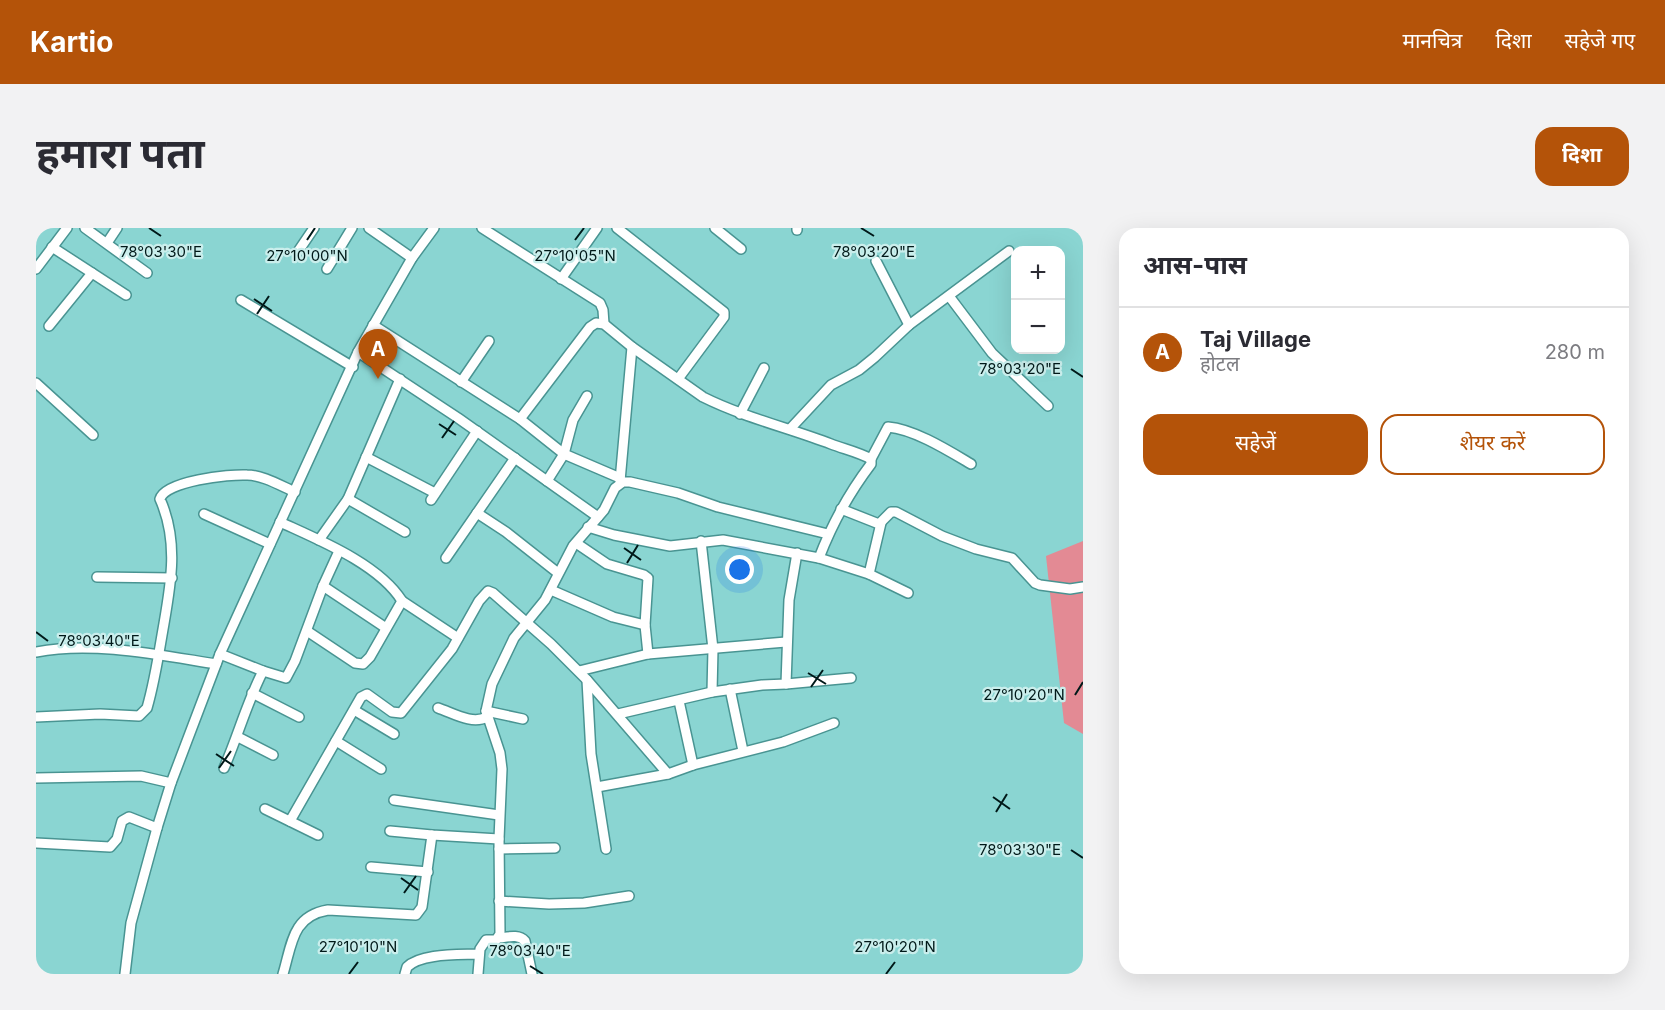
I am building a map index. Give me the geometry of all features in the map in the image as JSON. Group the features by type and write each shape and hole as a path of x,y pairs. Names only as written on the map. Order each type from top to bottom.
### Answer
{"street":[{"path":"36,269 67,228"},
{"path":"85,228 147,273"},
{"path":"107,243 117,228"},
{"path":"297,253 314,228"},
{"path":"327,269 352,228"},
{"path":"369,228 412,258"},
{"path":"125,974 131,922 157,828 171,783 220,654 358,352 412,258 434,228"},
{"path":"482,228 600,303 604,324"},
{"path":"561,279 597,228"},
{"path":"617,228 724,312 724,317 678,379"},
{"path":"715,228 741,249"},
{"path":"52,247 126,295"},
{"path":"790,429 831,385 859,370 909,325 1009,251"},
{"path":"876,261 909,325"},
{"path":"50,326 92,273"},
{"path":"949,296 992,353 1048,406"},
{"path":"241,300 353,367"},
{"path":"520,419 590,327 596,323 604,324 632,347 703,397 740,414 790,429 871,459"},
{"path":"374,325 520,419 564,454 620,481 678,493 718,507 828,534"},
{"path":"461,382 489,341"},
{"path":"499,938 502,769 500,753 486,714 492,684 514,638 551,590 558,573 576,543 598,517 620,481 632,347"},
{"path":"358,352 477,431 598,517"},
{"path":"740,414 764,368"},
{"path":"319,540 348,500 400,379"},
{"path":"36,383 93,435"},
{"path":"547,481 564,454 573,420 587,396"},
{"path":"819,558 828,534 855,485 871,464 871,459 886,429 892,427 935,444 971,464"},
{"path":"366,457 433,497 477,431"},
{"path":"446,558 515,458"},
{"path":"36,717 99,714 139,716 147,708 172,578 172,539 160,499 164,492 176,485 248,475 295,492"},
{"path":"348,500 405,532"},
{"path":"841,509 876,524 882,523"},
{"path":"869,574 882,523 891,512 896,512 942,536 976,549 1012,558 1035,583 1070,589 1083,587"},
{"path":"477,513 506,532 558,573"},
{"path":"204,514 270,544"},
{"path":"280,522 359,561 380,577 402,601 458,638"},
{"path":"588,527 614,535 670,546 723,540 797,553 869,574 908,593"},
{"path":"701,541 713,649 712,692"},
{"path":"576,543 607,564 648,578 645,625 648,654"},
{"path":"220,654 286,678 339,550"},
{"path":"786,684 789,600 797,553"},
{"path":"97,577 172,578"},
{"path":"323,586 386,628"},
{"path":"551,590 613,617 645,625"},
{"path":"290,821 361,697 368,694 392,712 401,713 452,649 478,601 488,591 526,622 579,671 668,774"},
{"path":"307,631 360,664 366,662 402,601"},
{"path":"579,671 648,654 786,642"},
{"path":"36,652 79,647 216,664"},
{"path":"224,768 238,737 252,693 263,671"},
{"path":"618,714 730,689 851,678"},
{"path":"587,680 591,754 606,849"},
{"path":"730,689 743,752"},
{"path":"252,693 299,717"},
{"path":"679,700 693,765"},
{"path":"438,708 473,720 480,720 486,714"},
{"path":"354,710 394,734"},
{"path":"486,714 523,719"},
{"path":"597,787 668,774 800,736 834,723"},
{"path":"238,737 273,755"},
{"path":"336,741 381,769"},
{"path":"36,778 141,776 171,783"},
{"path":"394,800 500,816"},
{"path":"265,809 318,835"},
{"path":"36,843 110,847 117,839 122,820 129,817 157,828"},
{"path":"390,831 555,848"},
{"path":"283,974 296,929 302,921 318,911 413,916 422,907 432,836"},
{"path":"371,867 428,872"},
{"path":"499,901 549,904 584,903 629,896"},
{"path":"478,974 479,954 484,942 499,938 523,938 532,974"},
{"path":"405,974 407,967 413,962 444,956 479,954"}],"shaded area":[{"path":"1083,541 1083,734 1064,723 1046,556"}],"place":[{"name":"Taj Village","path":"378,379"}]}
